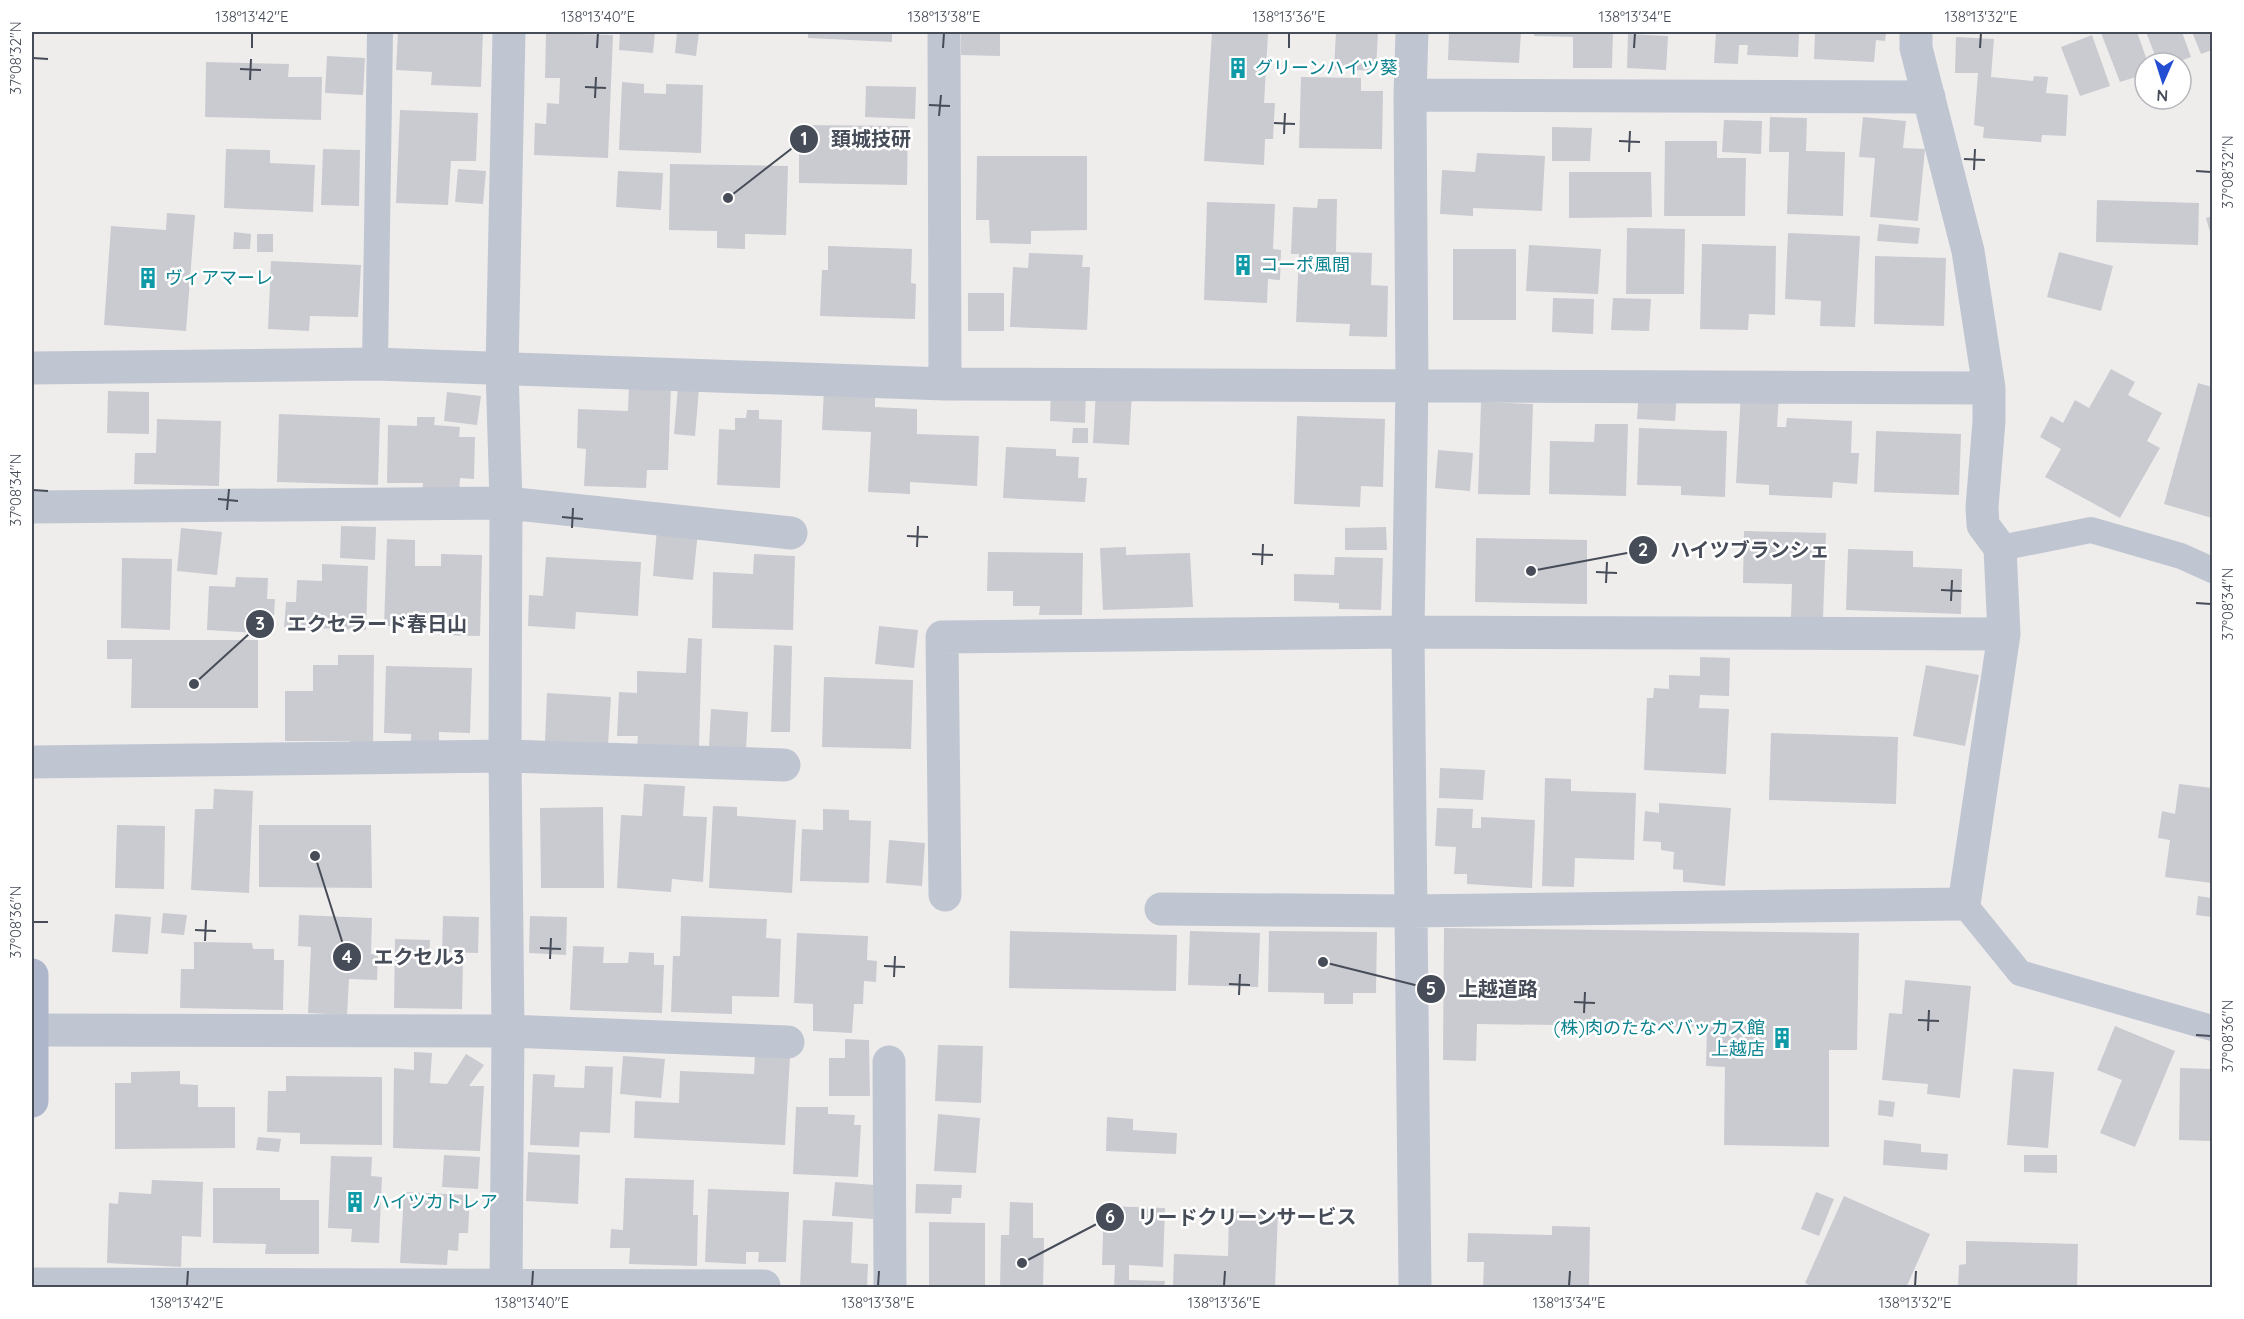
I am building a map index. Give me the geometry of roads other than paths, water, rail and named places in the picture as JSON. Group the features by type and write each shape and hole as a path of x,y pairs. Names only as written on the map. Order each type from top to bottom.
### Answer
{"main road":[{"path":"32,975 32,1101"}],"street":[{"path":"506,1286 508,1031 505,756 506,503 502,368 509,32"},
{"path":"944,32 945,384"},
{"path":"1412,32 1410,95 1412,384 1408,632 1415,1287"},
{"path":"1161,909 1410,911 1964,904 2004,634 2000,548 1983,525 1989,388 1968,251 1916,48 1916,32"},
{"path":"1410,95 1929,97"},
{"path":"32,368 375,364 945,384 1989,388"},
{"path":"32,507 506,503 791,533"},
{"path":"945,895 942,637 1408,632 2004,634"},
{"path":"32,762 505,756 784,765"},
{"path":"33,1030 508,1031 788,1042"},
{"path":"889,1062 890,1287"},
{"path":"32,1284 764,1286"}],"lane":[{"path":"375,364 380,32"},
{"path":"2000,548 2091,530 2181,556 2212,570"},
{"path":"1964,904 2020,973 2212,1028"}],"place":[{"name":"グリーンハイツ葵","path":"1238,68"},
{"name":"頚城技研","path":"728,198"},
{"name":"コーポ風間","path":"1243,265"},
{"name":"ヴィアマーレ","path":"148,278"},
{"name":"ハイツブランシェ","path":"1531,571"},
{"name":"エクセラード春日山","path":"194,684"},
{"name":"エクセル3","path":"315,856"},
{"name":"上越道路","path":"1323,962"},
{"name":"(株)肉のたなべバッカス館 上越店","path":"1782,1038"},
{"name":"ハイツカトレア","path":"355,1202"},
{"name":"リードクリーンサービス","path":"1022,1263"}]}
